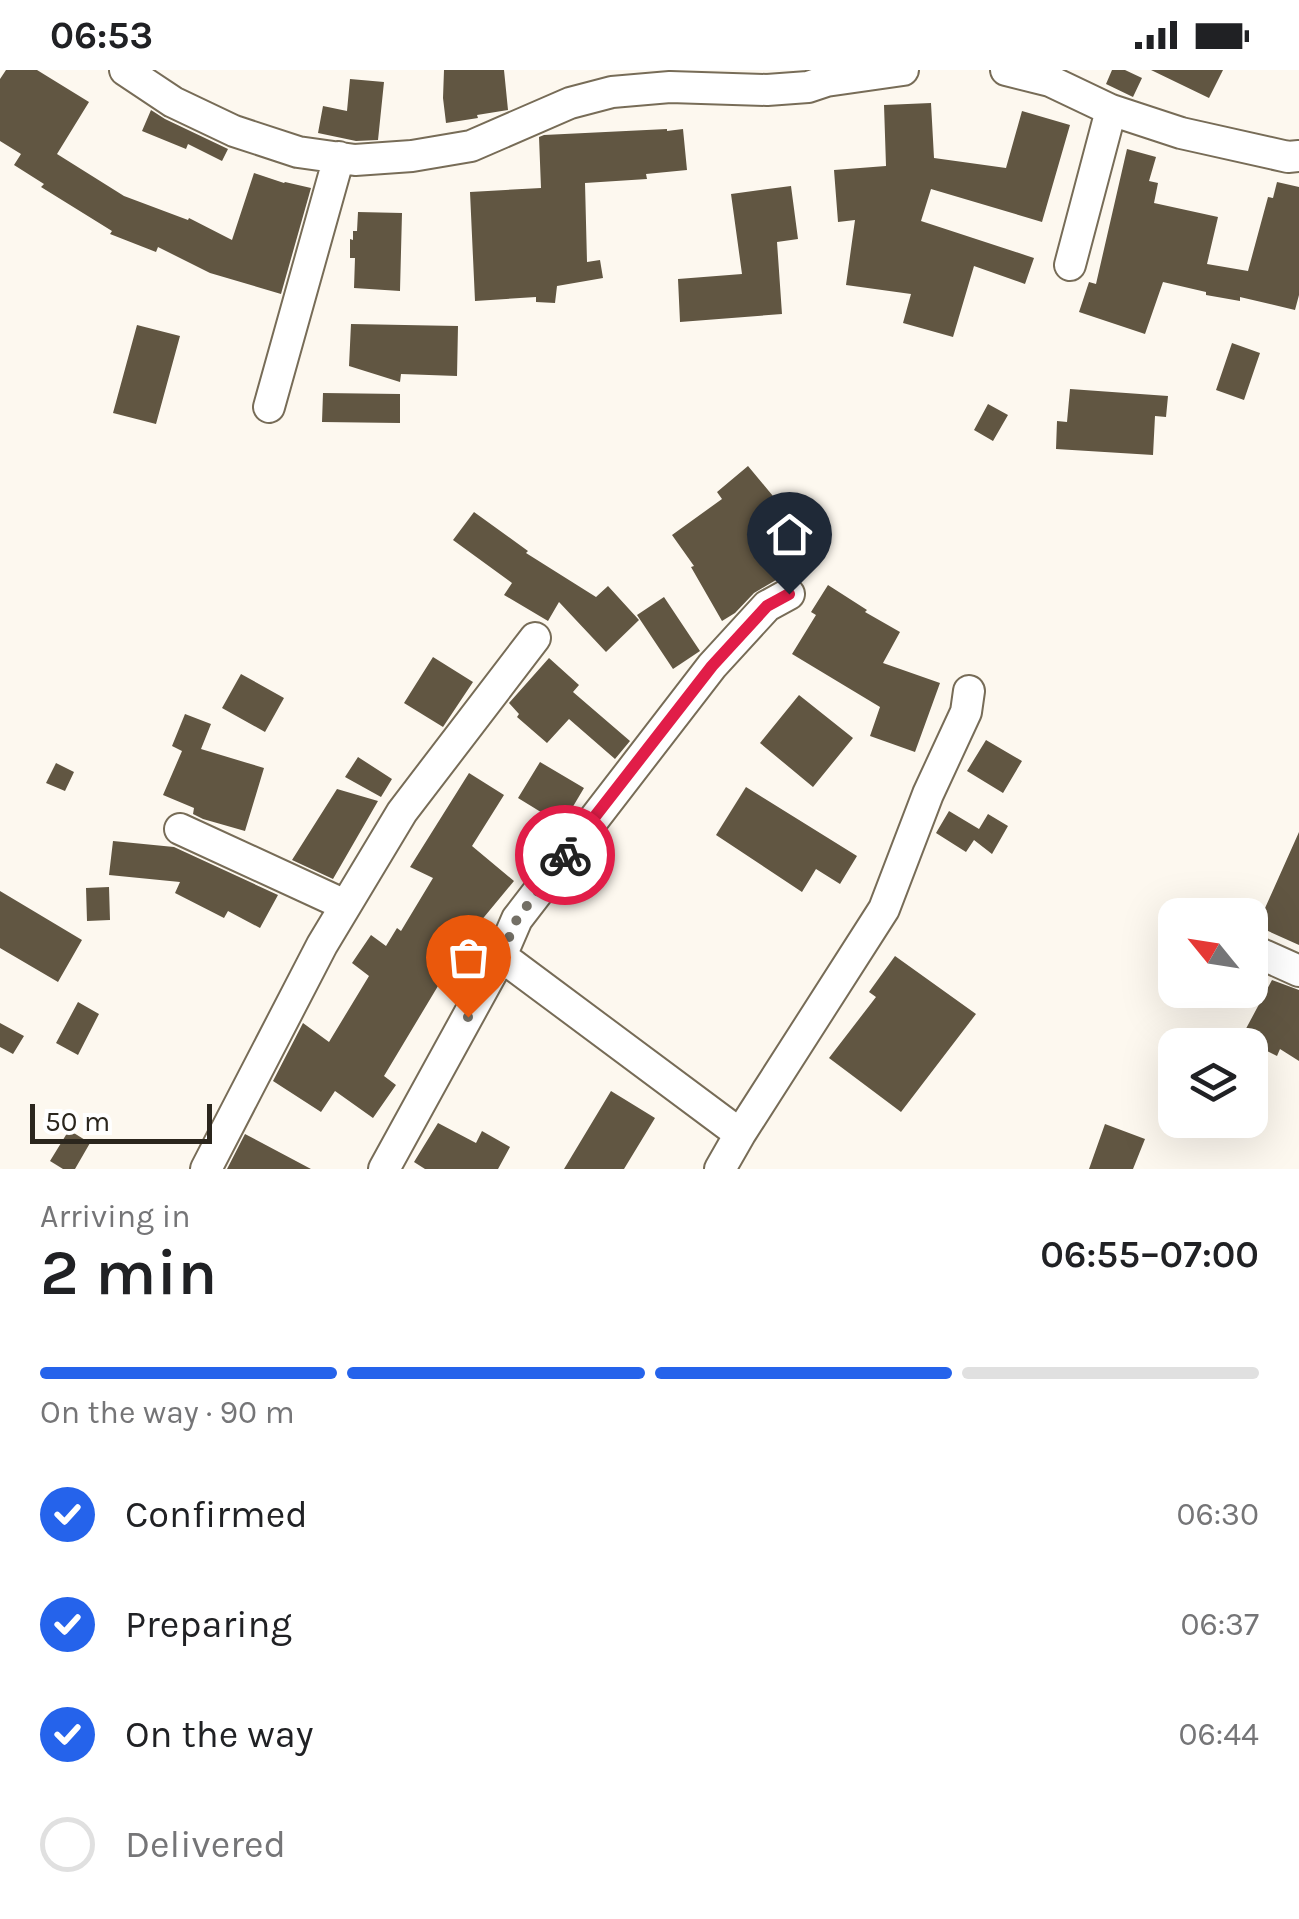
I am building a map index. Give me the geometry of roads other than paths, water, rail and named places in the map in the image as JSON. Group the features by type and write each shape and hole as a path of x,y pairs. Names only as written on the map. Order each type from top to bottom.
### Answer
{"street":[{"path":"125,70 172,102 234,132 298,152 355,160 470,146 570,103 612,92 670,87 768,90 808,78 826,82 903,70"},
{"path":"1006,70 1050,82 1112,110 1181,133 1288,157 1299,156"},
{"path":"1070,265 1112,110"},
{"path":"269,407 339,158"},
{"path":"384,1169 501,956 517,919 712,666 767,606 789,594"},
{"path":"206,1169 322,944 402,812 535,638"},
{"path":"720,1169 884,908 928,794 966,712 969,691"},
{"path":"180,828 345,905"},
{"path":"501,956 740,1134"},
{"path":"1268,958 1299,971"}]}
